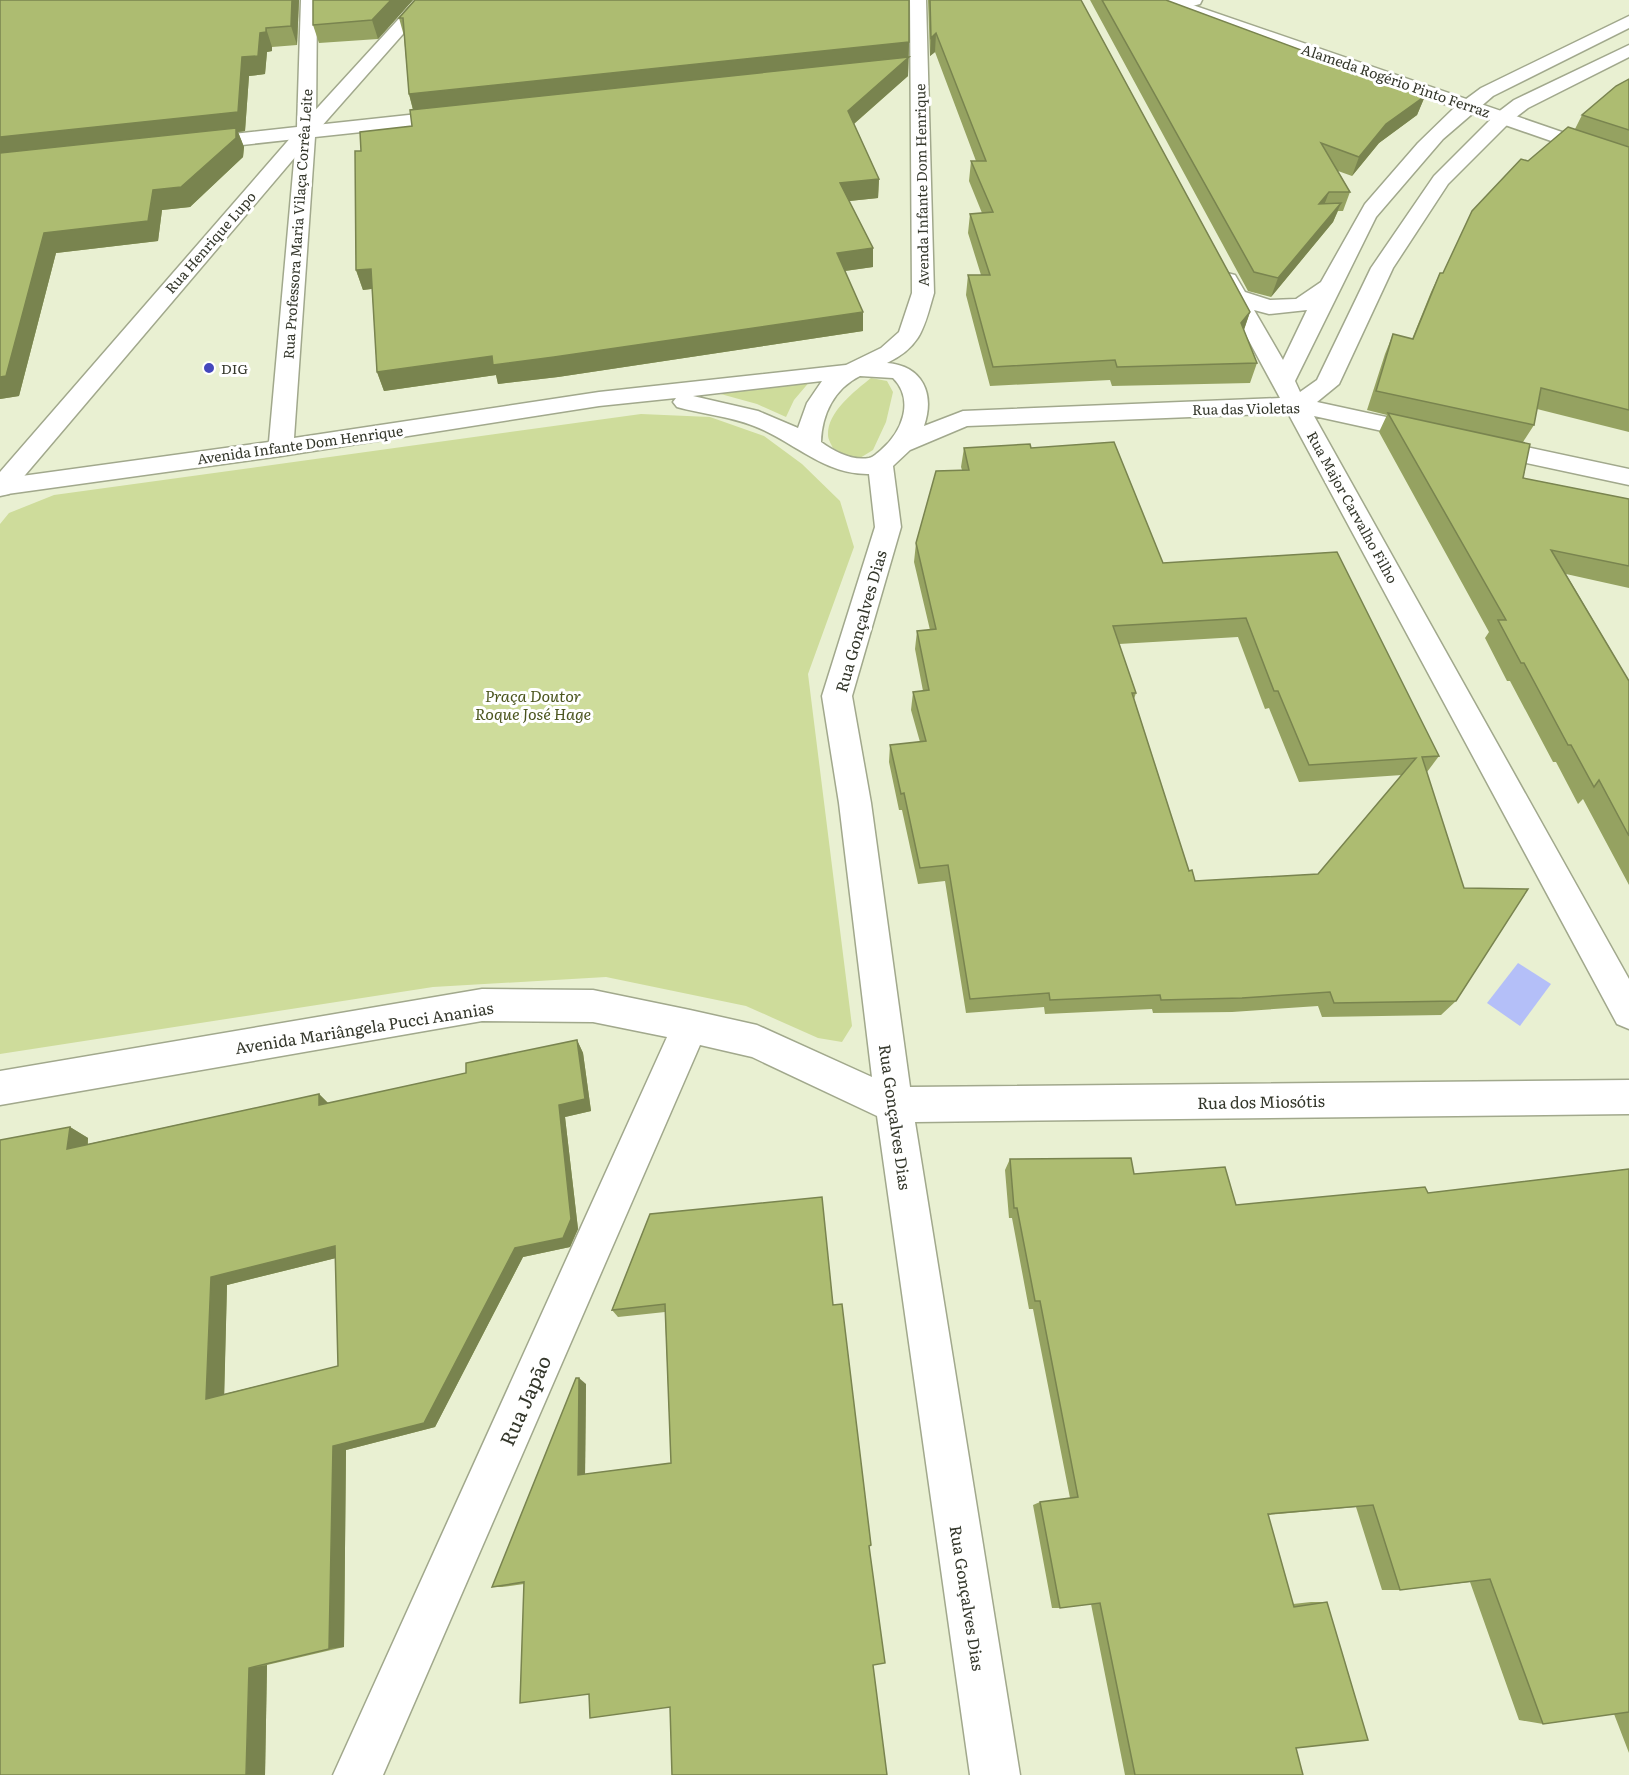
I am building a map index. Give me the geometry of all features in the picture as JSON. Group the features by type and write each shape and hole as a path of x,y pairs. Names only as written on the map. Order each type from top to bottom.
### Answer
{"street":[{"name":"Rua Professora Maria Vilaça Corrêa Leite","path":"281,448 306,132 309,0"},
{"name":"Rua Henrique Lupo","path":"0,487 306,132 425,0"},
{"name":"Avenda Infante Dom Henrique","path":"851,371 889,353 910,335 923,293 918,0"},
{"name":"Alameda Rogério Pinto Ferraz","path":"1207,0 1487,92 1512,110 1629,162"},
{"name":"Alameda Rogério Pinto Ferraz","path":"1178,2 1467,106 1542,111"},
{"path":"1629,21 1487,92 1467,106 1416,156 1367,214 1328,287 1298,355 1290,393 1327,384 1382,268 1441,180 1512,110 1629,50"},
{"path":"895,70 919,67"},
{"path":"176,146 471,114"},
{"name":"Rua Major Carvalho Filho","path":"1220,265 1629,1013"},
{"path":"1236,297 1269,307 1301,305 1328,287"},
{"path":"913,385 917,404 914,424 892,454 861,466 821,456 809,445 809,430 814,412 829,388 851,371 878,369 899,372 913,385 963,419"},
{"name":"Avenida Infante Dom Henrique","path":"0,487 281,448 599,399 851,371"},
{"name":"Rua das Violetas","path":"892,454 963,419 1290,393 1452,439 1629,477"},
{"name":"Avenida Infante Dom Henrique","path":"599,399 673,400 729,408 783,428 809,445"},
{"name":"Rua Gonçalves Dias","path":"892,454 888,526 837,696 855,803 894,1105 995,1775"},
{"name":"Avenida Mariângela Pucci Ananias","path":"0,1089 482,1005 593,1006 757,1042 894,1105"},
{"name":"Rua Japão","path":"358,1775 690,1026"},
{"name":"Rua dos Miosótis","path":"894,1105 1629,1097"}],"green space":[{"path":"871,378 887,381 893,392 886,422 873,450 860,458 846,455 833,448 828,437 829,426 843,403"},
{"path":"811,380 794,400 786,417 757,404 717,393"},
{"name":"Praça Doutor Roque José Hage","path":"641,414 710,417 764,436 802,464 840,501 854,547 808,674 852,1026 842,1042 818,1038 746,1006 606,977 433,987 0,1054 0,524 9,513 54,495"}],"water":[{"path":"1518,963 1551,984 1520,1026 1487,1003"}],"building":[{"path":"0,0 292,0 291,26 266,28 266,32 260,33 258,56 242,57 238,112 0,137"},
{"path":"313,0 391,0 372,20 313,25"},
{"path":"415,0 909,0 909,42 409,94 403,18 399,18"},
{"path":"930,0 1081,0 1250,312 1241,323 1257,363 1117,367 1115,360 993,367 968,275 990,275 970,214 993,212 971,161 986,161 936,33 931,38"},
{"path":"1102,0 1166,0 1425,96 1386,124 1359,157 1321,143 1350,192 1329,192 1319,204 1341,203 1278,278 1254,272"},
{"path":"909,57 848,111 879,179 840,183 873,248 837,253 863,312 493,365 492,356 377,372 371,269 356,270 355,151 361,151 360,132 412,126 410,110"},
{"path":"1629,79 1629,130 1582,115 1616,86"},
{"path":"1568,127 1629,147 1629,410 1541,388 1534,425 1376,391 1393,334 1413,339 1440,273 1443,273 1472,211 1521,159 1528,161"},
{"path":"236,128 236,138 181,187 153,190 148,221 44,233 6,376 0,377 0,153"},
{"path":"1388,413 1530,444 1523,478 1629,499 1629,566 1551,550 1629,681 1629,836 1599,780 1594,787 1571,745 1568,745 1524,663 1521,663 1498,620 1506,620"},
{"path":"1114,442 1163,563 1337,552 1439,756 1422,757 1464,888 1528,889 1456,1001 1334,1003 1330,992 1242,998 1161,1000 1160,995 1050,1000 1049,993 970,999 948,865 920,868 904,793 901,794 890,745 926,741 913,692 929,690 917,631 936,629 916,543 936,471 969,470 964,448 1030,444 1031,448","holes":["1246,618 1274,691 1278,691 1309,765 1416,758 1318,874 1195,881 1192,870 1189,871 1132,693 1136,693 1113,626"]},
{"path":"577,1040 585,1099 559,1105 571,1219 563,1238 515,1248 424,1423 333,1446 329,1649 249,1668 246,1775 0,1775 0,1140 70,1127 67,1149 319,1094 319,1105 466,1073 466,1063","holes":["335,1246 338,1366 206,1399 211,1277"]},
{"path":"1131,1158 1134,1174 1225,1167 1236,1205 1425,1187 1428,1193 1629,1169 1629,1712 1543,1724 1490,1579 1400,1590 1373,1505 1268,1514 1294,1607 1327,1602 1368,1740 1296,1748 1303,1775 1135,1775 1100,1603 1060,1608 1040,1502 1078,1497 1040,1301 1035,1301 1017,1208 1014,1208 1010,1159"},
{"path":"822,1197 833,1305 842,1304 871,1545 869,1546 885,1663 873,1665 887,1775 672,1775 670,1707 590,1718 589,1694 520,1703 524,1582 492,1587 576,1378 579,1378 578,1475 671,1463 665,1304 612,1310 650,1214"}],"place":[{"name":"DIG","path":"209,368"}]}
